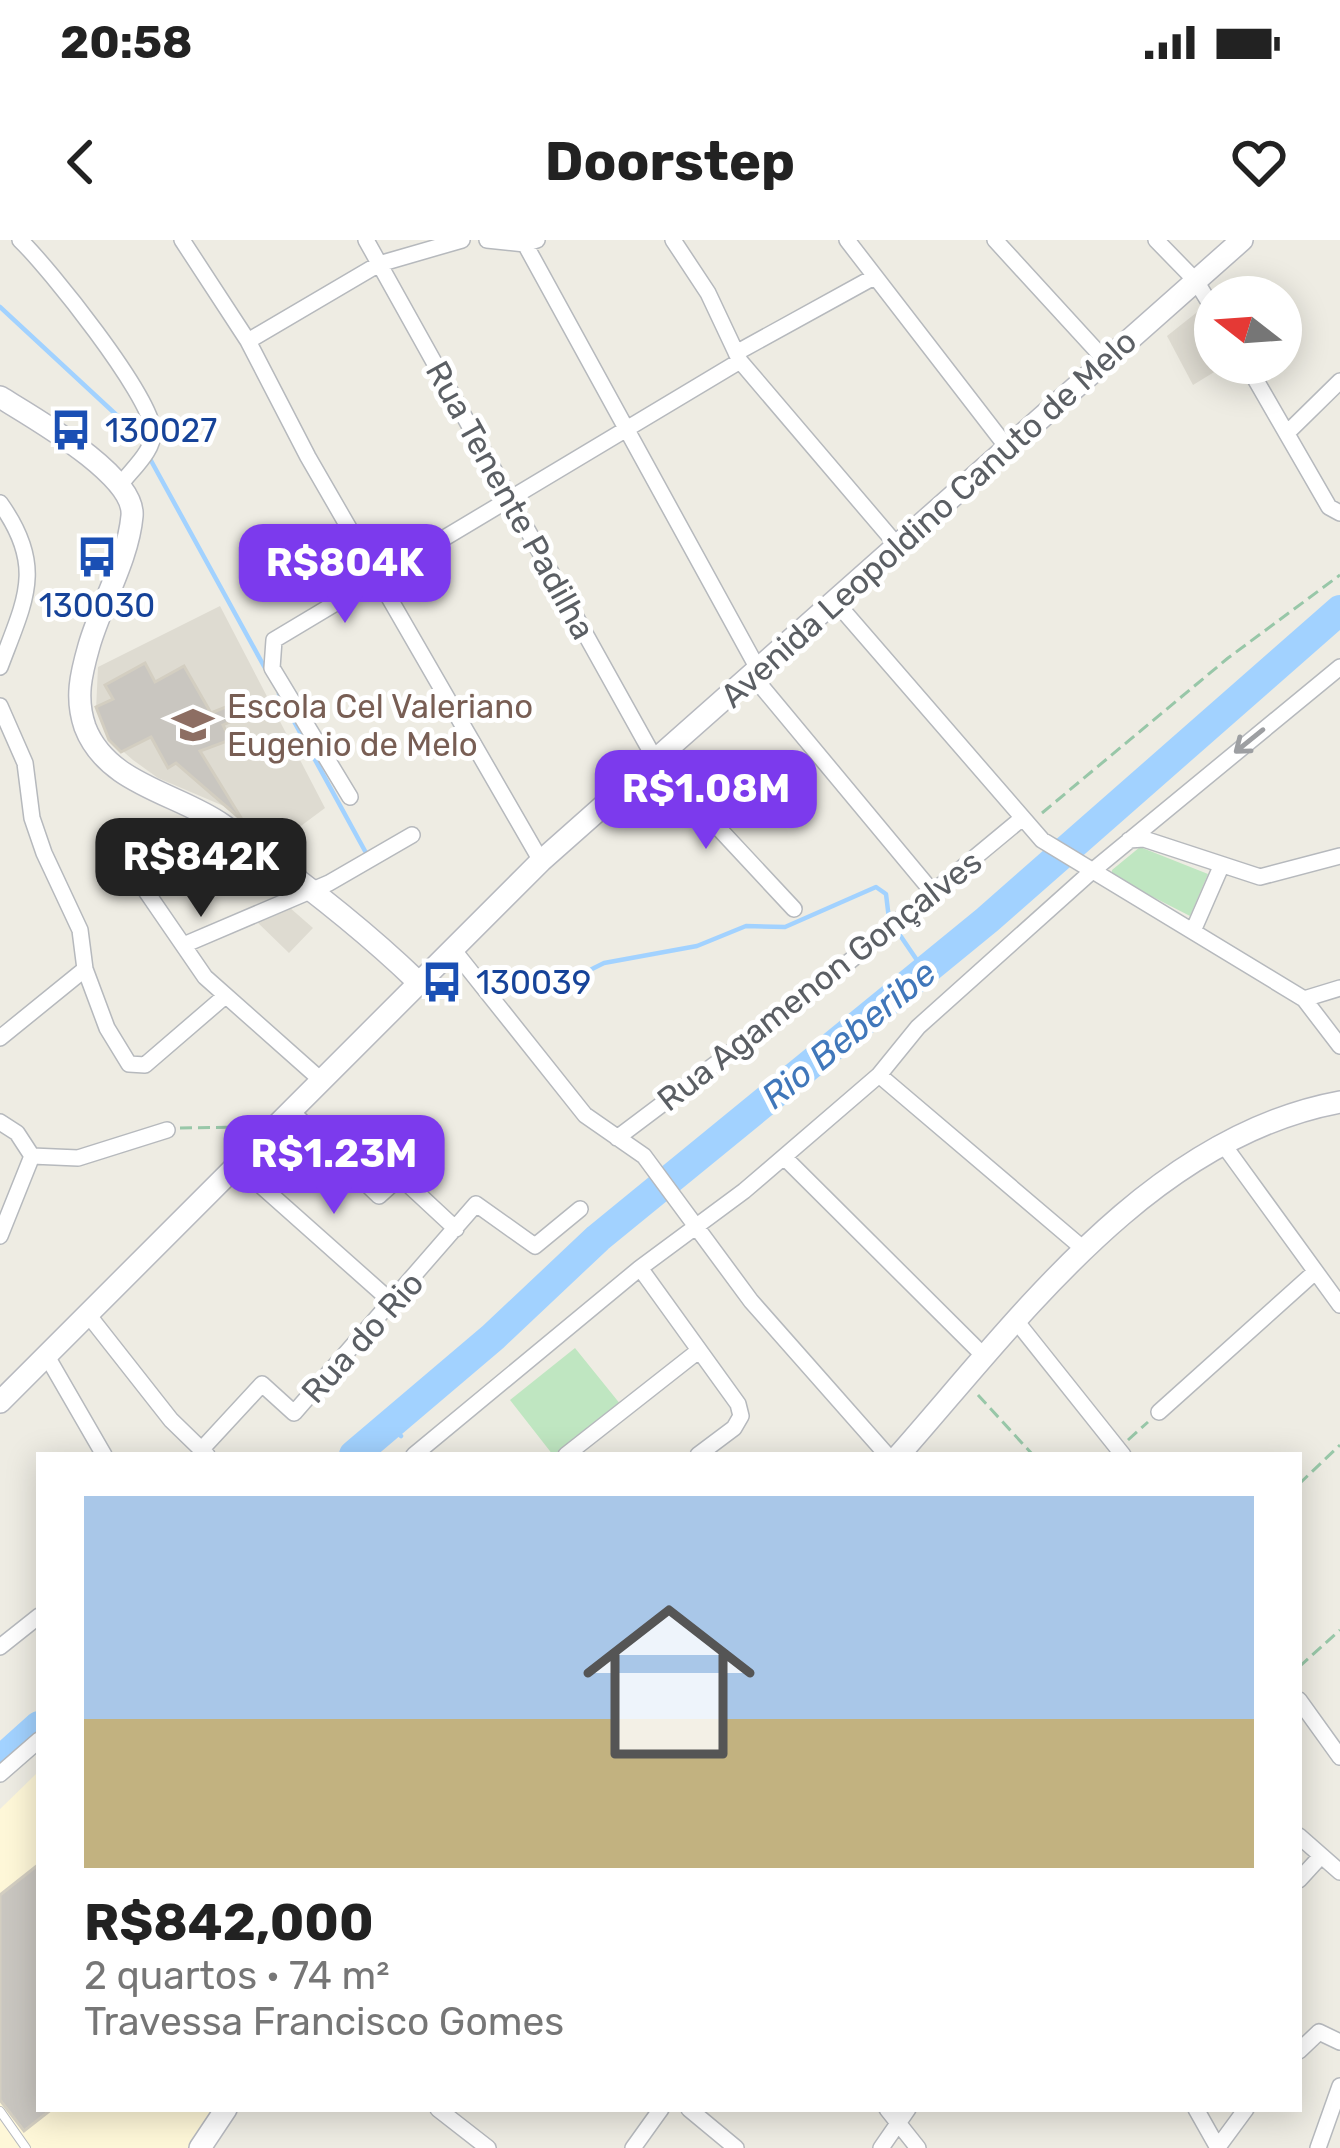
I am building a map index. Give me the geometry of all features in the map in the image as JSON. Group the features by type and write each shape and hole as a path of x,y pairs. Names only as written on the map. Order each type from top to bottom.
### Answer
{"street":[{"path":"20,240 110,355 152,424 150,447 121,484"},
{"path":"182,240 248,341 308,457 380,574 541,861"},
{"name":"Rua Tenente Padilha","path":"366,240 656,760 794,909"},
{"path":"248,341 379,264 462,240"},
{"path":"488,240 531,242 758,669 762,687 935,895"},
{"path":"673,240 738,357 896,544"},
{"path":"847,240 1006,446"},
{"path":"995,240 1105,360"},
{"path":"1156,240 1194,278"},
{"name":"Avenida Leopoldino Canuto de Melo","path":"1201,276 1242,240"},
{"path":"350,797 272,668 269,649 283,634 874,277"},
{"name":"Avenida Leopoldino Canuto de Melo","path":"0,1402 240,1167 416,980 541,861 1194,282"},
{"path":"1259,384 1329,507 1340,513"},
{"path":"1288,433 1339,385"},
{"path":"0,397 121,484 132,514 80,681 87,733 96,749 138,783 221,824 311,890 416,980"},
{"path":"0,503 28,561 27,596 0,667"},
{"path":"834,601 1042,840 1304,999 1340,1046"},
{"path":"421,1452 640,1268 784,1157 879,1075 918,1027 1091,872 1340,667"},
{"path":"0,706 25,763 32,818 80,929 86,969 107,1028 136,1068 224,997"},
{"name":"Rua Agamenon Gonçalves","path":"617,1138 886,934 1023,823"},
{"path":"186,944 311,890 412,835"},
{"path":"1129,840 1144,838 1260,878 1340,856"},
{"path":"1193,931 1220,868"},
{"path":"137,878 224,997 321,1080"},
{"path":"452,948 584,1115 654,1171 751,1301 884,1452"},
{"path":"0,1038 86,969"},
{"path":"1304,999 1340,988"},
{"path":"879,1075 1085,1251"},
{"path":"901,1452 1085,1251 1142,1201 1223,1144 1288,1115 1340,1102"},
{"path":"288,1114 379,1196 400,1178 456,1229"},
{"path":"0,1122 17,1133 32,1156"},
{"path":"32,1156 78,1158 167,1130"},
{"path":"1223,1144 1340,1305"},
{"path":"0,1236 32,1156"},
{"path":"784,1157 985,1357"},
{"path":"240,1167 394,1304"},
{"name":"Rua do Rio","path":"204,1452 262,1384 294,1413 394,1304 476,1204 535,1246 580,1209"},
{"path":"640,1268 738,1404 741,1416 734,1428 702,1452"},
{"path":"1159,1412 1316,1272"},
{"path":"91,1317 171,1420 204,1452"},
{"path":"1017,1322 1121,1452"},
{"path":"570,1452 697,1352"},
{"path":"48,1358 102,1452"},
{"path":"0,1648 36,1618"},
{"path":"1302,1704 1340,1757"},
{"path":"0,1774 36,1743"},
{"path":"1302,1839 1340,1872"},
{"path":"1302,1877 1321,1856"},
{"path":"1302,2048 1319,2032 1340,2042"},
{"path":"1318,2148 1340,2086"},
{"path":"210,2144 225,2112"},
{"path":"442,2112 488,2148"},
{"path":"632,2148 659,2112"},
{"path":"693,2112 736,2148"},
{"path":"889,2112 918,2148"},
{"path":"881,2148 906,2112"},
{"path":"1198,2112 1221,2148 1244,2112"}],"lane":[{"path":"0,2111 26,2148"}],"path":[{"path":"1023,823 1228,658 1340,575"},
{"path":"167,1130 244,1127 288,1114"},
{"path":"965,1381 1030,1452"},
{"path":"1121,1452 1159,1412"},
{"path":"1302,1481 1340,1445"},
{"path":"1302,1664 1340,1630"}],"shaded area":[{"path":"1194,315 1193,385 1167,336"},
{"name":"Escola Cel Valeriano Eugenio de Melo","path":"220,606 325,808 278,843 226,807 158,778 133,760 110,740 96,710 98,667"},
{"path":"289,907 313,928 289,953 255,920"},
{"path":"36,1774 36,2112 217,2112 193,2148 0,2148 0,1809"}],"green space":[{"path":"1140,847 1208,874 1190,916 1112,876 1112,870"},
{"path":"575,1348 621,1405 551,1452 510,1400"}],"building":[{"path":"145,663 155,682 184,666 211,713 233,704 241,717 223,725 230,740 200,751 243,821 176,763 168,768 151,737 121,752 109,740 96,707 113,699 105,685"},
{"path":"36,1866 36,2112 48,2112 24,2131 0,2100 0,1895"}],"waterway":[{"path":"0,307 137,434"},
{"path":"149,457 265,668"},
{"name":"Rio Beberibe","path":"358,1452 493,1337 598,1238 987,920 1340,610"},
{"path":"279,694 365,851"},
{"path":"548,991 604,963 697,946 746,926 785,927 876,887 886,894 889,919 923,969"},
{"path":"388,1425 401,1436"},
{"name":"Rio Beberibe","path":"0,1761 36,1729"}],"place":[{"name":"130027","path":"71,430"},
{"name":"130030","path":"97,557"},
{"name":"Escola Cel Valeriano Eugenio de Melo","path":"193,725"},
{"name":"130039","path":"442,982"}]}
